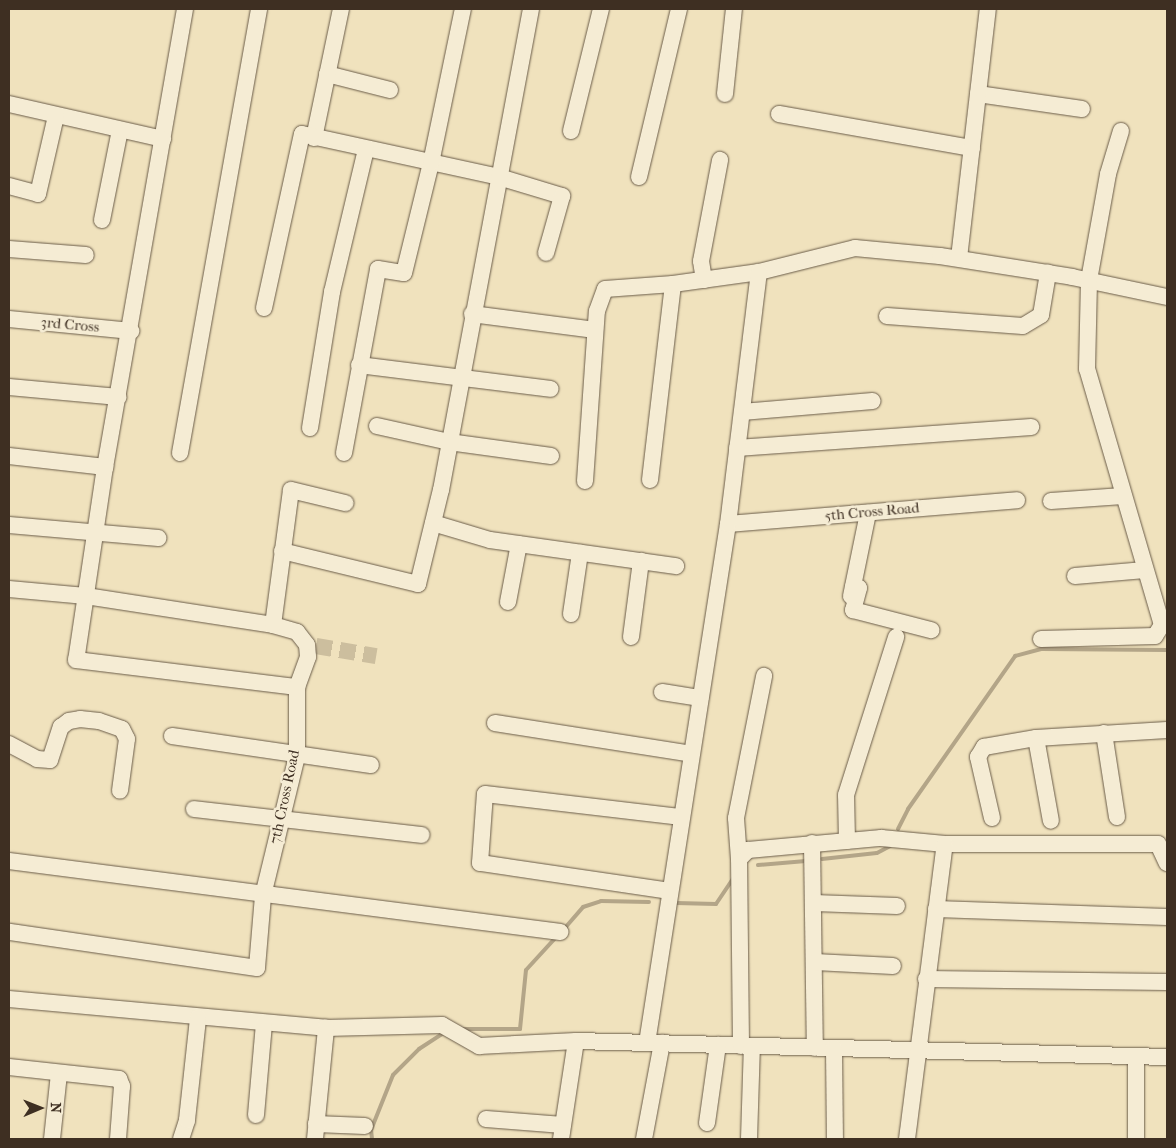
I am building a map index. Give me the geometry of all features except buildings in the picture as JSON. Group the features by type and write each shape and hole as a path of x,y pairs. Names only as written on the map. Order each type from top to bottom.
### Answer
{"street":[{"path":"185,9 131,331 105,466 98,531 76,660 297,687"},
{"path":"180,453 259,9"},
{"path":"314,138 342,9"},
{"path":"344,453 378,269 404,273 432,163 463,9"},
{"path":"282,551 418,584 433,523 462,379 472,314 531,9"},
{"path":"572,131 601,9"},
{"path":"640,177 679,9"},
{"path":"725,94 734,9"},
{"path":"959,258 988,9"},
{"path":"328,74 390,90"},
{"path":"978,94 1082,108"},
{"path":"9,104 162,139"},
{"path":"780,114 972,148"},
{"path":"9,186 38,194 56,116"},
{"path":"102,220 120,130"},
{"path":"1041,639 1155,636 1162,625 1087,368 1090,280 1108,174 1122,131"},
{"path":"264,308 302,134 499,176 562,196 546,253"},
{"path":"310,428 332,292 366,149"},
{"path":"704,280 701,261 720,160"},
{"path":"585,481 597,311 606,289 673,284 759,272 854,248 959,258 1090,280 1167,296"},
{"path":"9,249 86,255"},
{"path":"644,1139 670,891 728,524 759,272"},
{"path":"887,316 1023,326 1041,315 1048,273"},
{"path":"650,480 673,284"},
{"path":"472,314 595,330"},
{"name":"3rd Cross","path":"9,319 131,331"},
{"path":"359,365 551,389"},
{"path":"9,388 119,398"},
{"path":"742,412 873,401"},
{"path":"377,426 449,442 551,456"},
{"path":"737,448 1031,427"},
{"path":"9,456 105,466"},
{"path":"273,625 291,490 345,503"},
{"path":"1051,501 1123,496"},
{"name":"5th Cross Road","path":"728,524 1016,500"},
{"path":"868,513 858,564 854,610 931,630"},
{"path":"433,523 490,540 676,566"},
{"path":"9,525 98,531 158,538"},
{"path":"508,602 519,544"},
{"path":"571,614 580,553"},
{"path":"631,637 641,561"},
{"path":"1075,576 1145,570"},
{"path":"848,608 856,587"},
{"name":"7th Cross Road","path":"9,589 86,596 273,625 297,632 312,645 297,687 297,756 263,896 257,968 9,932"},
{"path":"847,841 846,794 896,637"},
{"path":"749,1139 736,818 764,676"},
{"path":"662,692 701,698"},
{"path":"9,744 37,759 50,760 61,727 69,721 80,719 122,729 126,739 120,791"},
{"path":"495,723 692,754"},
{"path":"992,818 978,756 984,746 1036,738 1167,730"},
{"path":"1104,733 1117,817"},
{"path":"172,736 297,756 370,765"},
{"path":"1036,738 1051,821"},
{"path":"670,891 480,863 485,794 492,792 682,817"},
{"path":"194,809 422,834"},
{"path":"739,859 748,850 881,838 945,844 1158,844 1167,863"},
{"path":"812,844 815,1048"},
{"path":"908,1139 916,1052 945,844"},
{"path":"9,861 263,896 560,932"},
{"path":"814,903 897,906"},
{"path":"936,909 1167,917"},
{"path":"814,962 893,966"},
{"path":"926,979 1167,982"},
{"path":"9,999 198,1018 326,1028 442,1025 479,1046 576,1040 916,1052 1167,1057"},
{"path":"181,1139 187,1120 198,1018"},
{"path":"256,1115 264,1023"},
{"path":"326,1028 315,1132 365,1126"},
{"path":"486,1119 562,1132 576,1040"},
{"path":"707,1123 718,1045"},
{"path":"834,1048 835,1139"},
{"path":"1136,1056 1136,1139"},
{"path":"9,1067 119,1079 122,1086 118,1139"},
{"path":"52,1139 59,1072"}],"waterway":[{"path":"898,829 908,809 1015,656 1042,649 1167,650"},
{"path":"822,859 877,853 890,846"},
{"path":"758,865 806,861"},
{"path":"676,903 716,904 734,877"},
{"path":"564,929 583,907 601,901 649,902"},
{"path":"461,1029 520,1029 526,970 557,936"},
{"path":"372,1139 371,1130 393,1075 419,1049 444,1033"}],"tunnel":[{"path":"316,646 376,656"}]}
